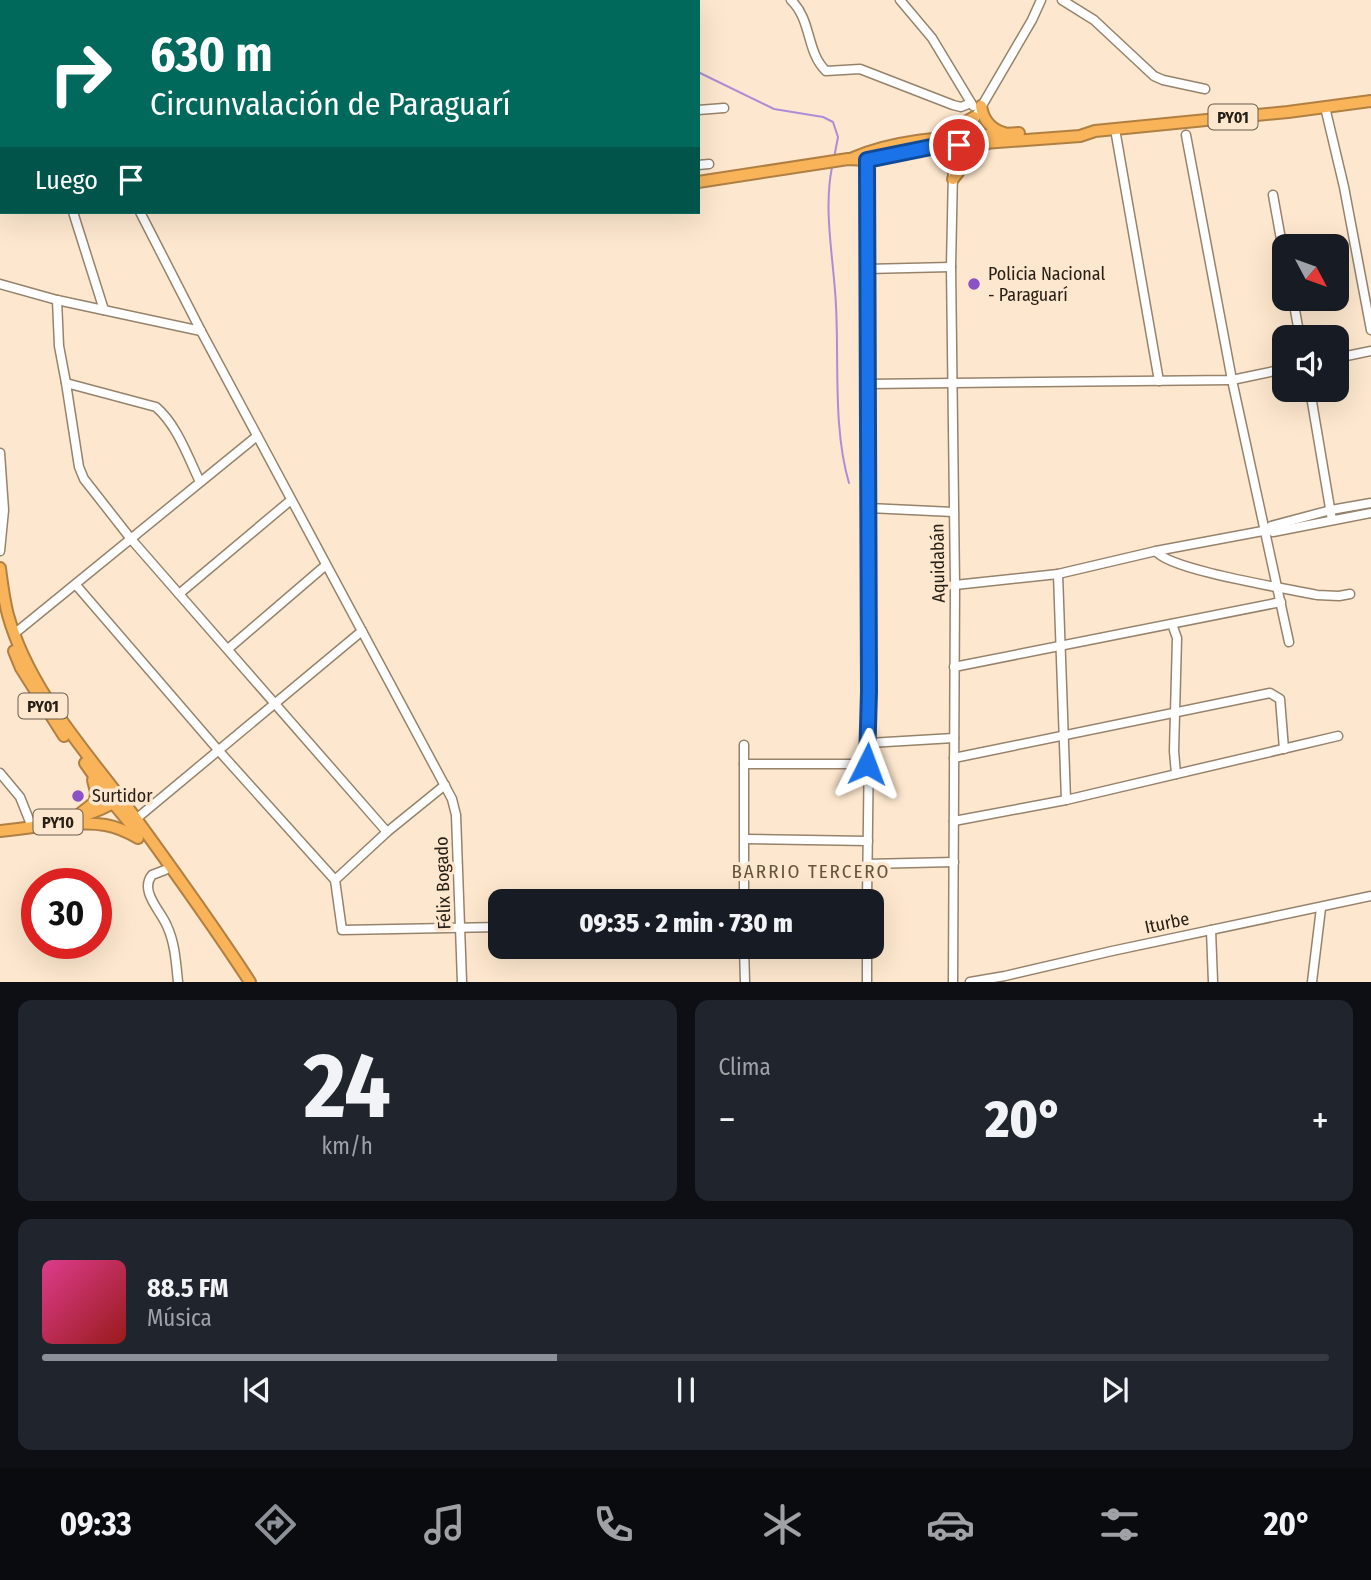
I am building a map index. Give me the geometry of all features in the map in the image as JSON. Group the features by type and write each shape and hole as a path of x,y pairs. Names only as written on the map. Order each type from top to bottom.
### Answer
{"highway":[{"name":"PY01","path":"961,141 988,143 1080,136 1095,131 1371,101"},
{"path":"988,143 972,154 953,174 944,155 931,143 975,109 992,127 1006,134"},
{"name":"PY01","path":"700,182 848,159 868,151 1006,134 1081,129 1095,131"},
{"name":"PY01","path":"848,159 867,160 931,143"},
{"name":"PY01","path":"0,568 6,606 15,634 28,665 61,720 139,823 250,982"},
{"name":"PY01","path":"0,596 20,668 55,724 214,935 224,943"},
{"path":"74,818 94,802 95,786 86,765"},
{"path":"106,779 113,803 139,823"},
{"name":"PY10","path":"0,831 47,825 113,803"},
{"path":"47,825 104,823 126,831 146,843"}],"street":[{"path":"791,0 808,26 816,59 825,71 860,69 953,106 975,109"},
{"path":"900,0 932,38 975,109"},
{"name":"Aquidabán","path":"953,982 953,174 961,141 975,109 1032,20 1041,0"},
{"path":"1062,0 1094,20 1154,76 1205,89"},
{"path":"1325,107 1344,187 1371,330"},
{"path":"700,110 724,108"},
{"path":"1115,129 1159,382"},
{"path":"1186,135 1232,380 1267,530 1289,642"},
{"path":"867,160 867,889"},
{"path":"700,164 709,164"},
{"path":"1273,195 1280,234"},
{"path":"74,214 104,310"},
{"name":"Félix Bogado","path":"141,214 445,785 456,815 462,982"},
{"path":"866,269 951,267"},
{"path":"0,284 57,300 201,331"},
{"path":"57,300 60,346 83,479 179,594 387,832"},
{"path":"1349,356 1371,351"},
{"path":"867,384 1232,380 1272,372"},
{"path":"66,383 156,407 164,414 200,482"},
{"path":"1312,402 1332,520"},
{"path":"15,634 257,436"},
{"path":"0,453 0,551"},
{"path":"179,594 291,500"},
{"path":"1267,530 1271,526 1331,510 1371,503"},
{"path":"869,508 953,512"},
{"path":"955,586 1058,574 1156,551 1371,513"},
{"path":"1156,551 1161,557 1188,568 1317,595 1350,594"},
{"path":"228,649 326,565"},
{"path":"1058,574 1066,800"},
{"path":"76,584 219,751 335,880 342,930 488,927"},
{"path":"954,667 1281,602"},
{"path":"1172,624 1177,638 1175,774"},
{"path":"139,823 219,751 362,631"},
{"path":"954,758 1270,693 1280,699 1284,749"},
{"path":"954,821 1066,800 1338,736"},
{"path":"869,743 954,738"},
{"path":"744,746 744,889"},
{"path":"744,764 867,764"},
{"path":"0,773 20,797 32,827"},
{"path":"335,880 387,832 445,785"},
{"path":"745,839 868,841"},
{"path":"867,864 954,862"},
{"path":"164,870 152,875 148,884 153,904 167,925 178,982"},
{"name":"Iturbe","path":"970,982 1371,897"},
{"path":"1312,982 1321,908"},
{"path":"1210,930 1213,982"},
{"path":"744,959 744,982"},
{"path":"867,959 867,982"}],"waterway":[{"path":"700,73 774,109 823,117 833,122 838,137 834,158"},
{"path":"832,167 829,219 836,306 839,418 849,483"}],"place":[{"name":"Policia Nacional - Paraguarí","path":"974,284"},
{"name":"Surtidor","path":"78,796"}],"district":[{"name":"BARRIO TERCERO","path":"811,871"}],"route":[{"path":"867,764 867,160 931,147 959,145"}]}
